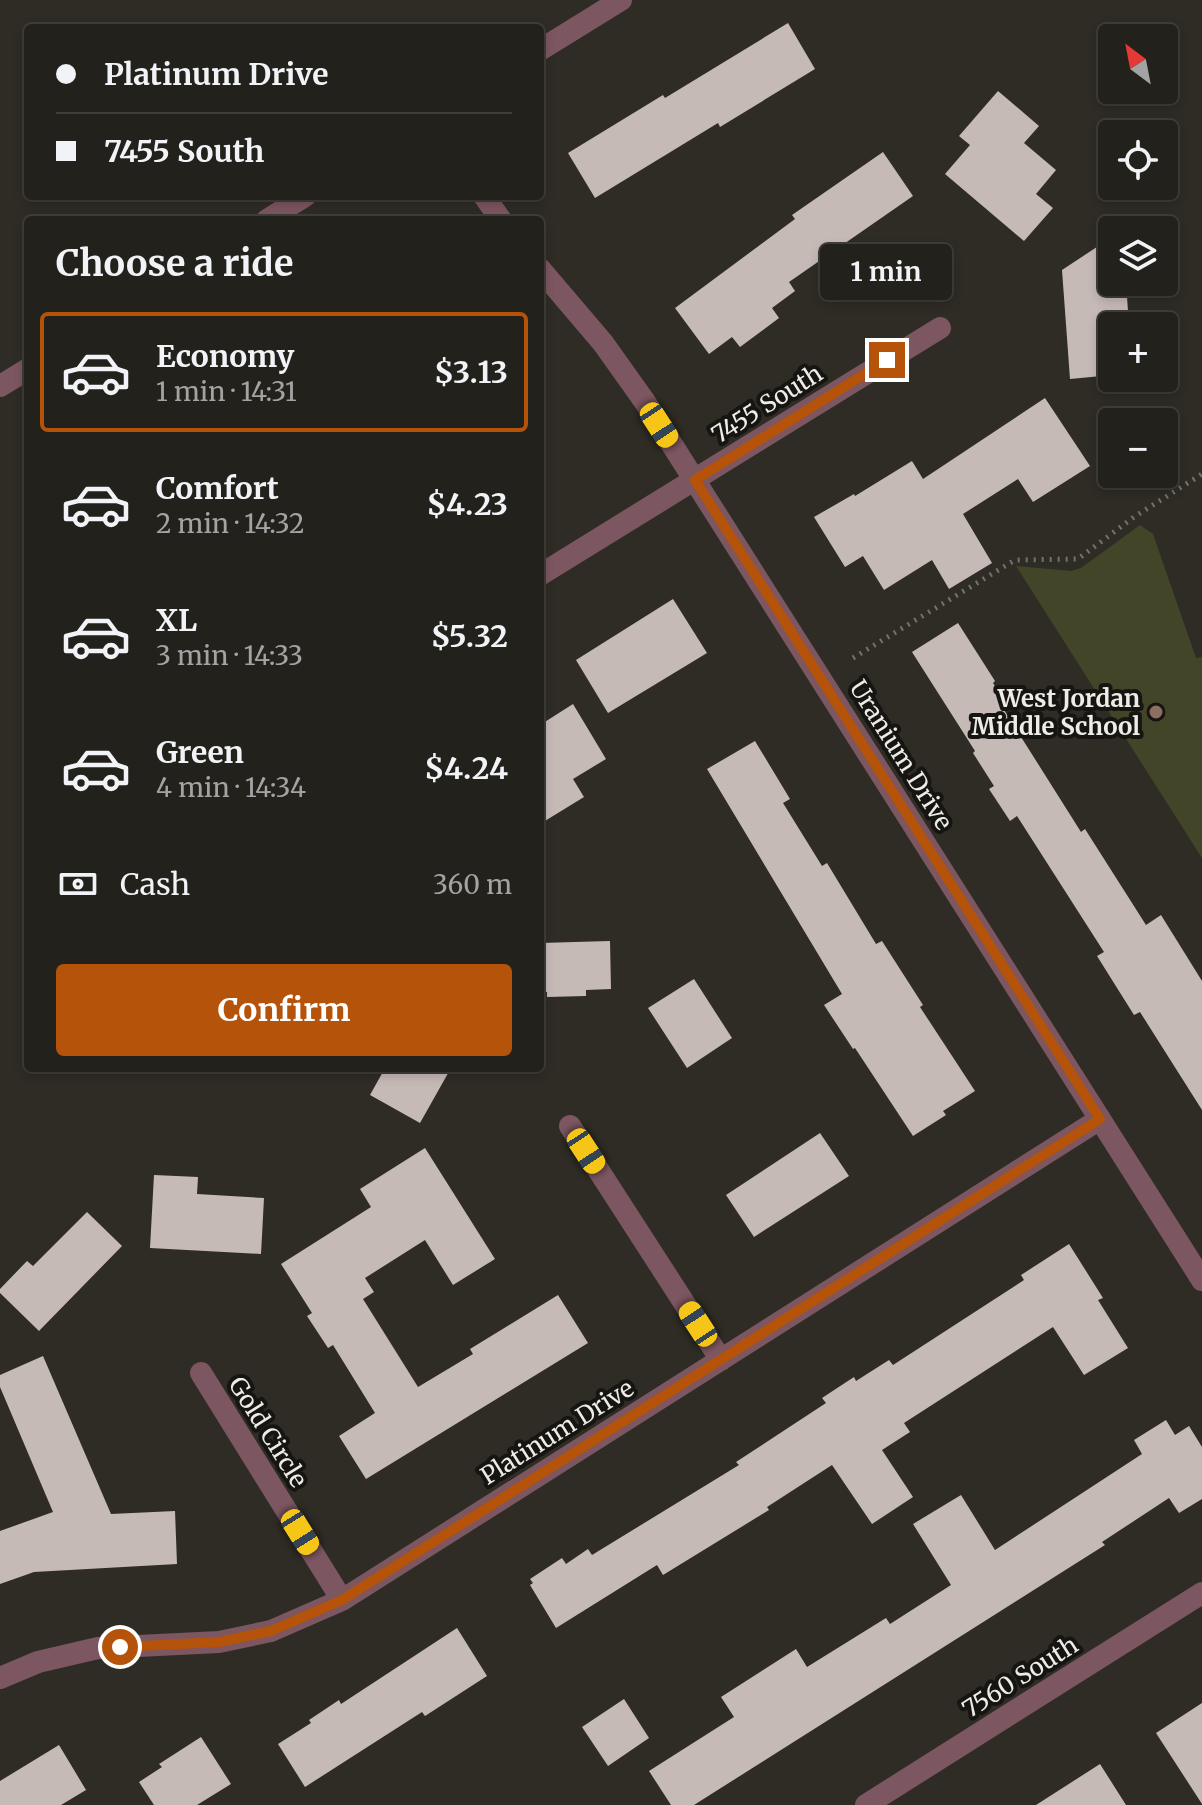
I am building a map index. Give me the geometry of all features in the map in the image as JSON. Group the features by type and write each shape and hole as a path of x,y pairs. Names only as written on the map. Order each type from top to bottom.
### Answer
{"street":[{"path":"544,48 621,0"},
{"path":"273,216 299,200"},
{"name":"Uranium Drive","path":"544,274 603,343 645,402 1202,1280"},
{"name":"7455 South","path":"544,573 940,328"},
{"path":"0,386 24,371"},
{"name":"Platinum Drive","path":"0,1678 38,1662 98,1648 219,1642 271,1631 342,1600 1100,1119"},
{"path":"570,1126 721,1360"},
{"name":"Gold Circle","path":"201,1373 342,1600"},
{"name":"7560 South","path":"866,1805 1202,1593"}],"path":[{"path":"853,658 1015,560 1078,559 1134,517 1202,474"}],"green space":[{"name":"West Jordan Middle School","path":"1140,525 1153,534 1196,658 1202,657 1202,858 1016,566 1071,571 1081,568"}],"building":[{"path":"788,23 815,69 720,127 718,123 595,198 568,153"},
{"path":"998,91 1039,126 1024,143 1056,170 1036,194 1053,208 1024,241 945,174 970,145 959,136"},
{"path":"883,152 913,196 789,282 795,291 772,308 779,318 740,347 732,337 709,354 675,308 795,219 792,215"},
{"path":"1098,246 1098,296 1127,296 1128,312 1098,312 1098,376 1070,379 1062,270"},
{"path":"1045,398 1090,466 1033,502 1018,479 963,514 992,563 949,589 932,560 884,590 863,556 845,567 814,517 912,461 923,479"},
{"path":"673,599 707,653 608,713 576,660"},
{"path":"958,623 995,681 993,683 1003,699 999,702 1081,832 1085,829 1146,925 1161,915 1202,981 1202,1110 1140,1012 1134,1015 1097,956 1104,952 1017,816 1010,821 989,789 994,786 973,753 975,751 912,652"},
{"path":"573,704 606,759 573,779 584,797 544,822 544,722"},
{"path":"755,741 790,799 783,803 822,866 827,863 876,944 882,941 923,1005 920,1007 975,1091 943,1111 946,1115 913,1136 824,1005 842,994 707,769"},
{"path":"610,941 611,989 586,990 586,996 547,997 547,992 544,992 544,943"},
{"path":"694,979 732,1038 687,1068 648,1008"},
{"path":"383,1072 449,1072 420,1123 370,1095"},
{"path":"820,1133 849,1176 754,1237 726,1195"},
{"path":"425,1148 495,1259 453,1285 425,1240 365,1278 374,1292 363,1299 418,1387 473,1354 470,1349 558,1295 588,1343 366,1479 339,1436 375,1413 333,1345 328,1348 307,1316 312,1313 281,1264 371,1207 360,1189"},
{"path":"154,1175 198,1177 197,1194 264,1198 261,1254 150,1248"},
{"path":"87,1212 122,1246 39,1331 0,1293 0,1289 27,1261 33,1266"},
{"path":"1069,1244 1103,1298 1098,1300 1128,1348 1084,1375 1053,1327 904,1423 910,1432 882,1450 913,1497 872,1524 832,1465 767,1507 769,1510 663,1575 657,1565 556,1628 530,1585 533,1583 530,1579 562,1558 566,1564 588,1549 592,1555 739,1465 736,1462 826,1403 822,1398 854,1377 856,1381 889,1360 893,1365 1024,1280 1021,1275"},
{"path":"43,1356 111,1514 175,1511 177,1564 34,1572 0,1584 0,1531 53,1512 0,1387 0,1375"},
{"path":"1166,1420 1175,1435 1189,1426 1202,1447 1202,1499 1179,1513 1169,1498 1102,1542 1105,1545 694,1805 671,1805 649,1771 734,1717 721,1697 796,1649 807,1667 886,1618 890,1624 951,1585 913,1524 961,1495 995,1550 1142,1454 1134,1440"},
{"path":"457,1628 487,1676 425,1716 422,1712 305,1787 278,1744 339,1700 341,1704"},
{"path":"624,1699 649,1738 608,1766 582,1727"},
{"path":"1202,1703 1202,1804 1156,1733"},
{"path":"201,1737 231,1784 197,1805 154,1805 139,1782 162,1767 159,1764"},
{"path":"59,1745 86,1790 61,1805 0,1805 0,1781"},
{"path":"1100,1764 1126,1805 1036,1805"}],"place":[{"name":"West Jordan Middle School","path":"1156,712"}],"route":[{"path":"120,1647 219,1642 271,1631 342,1600 1100,1119 695,480 887,360"}]}
